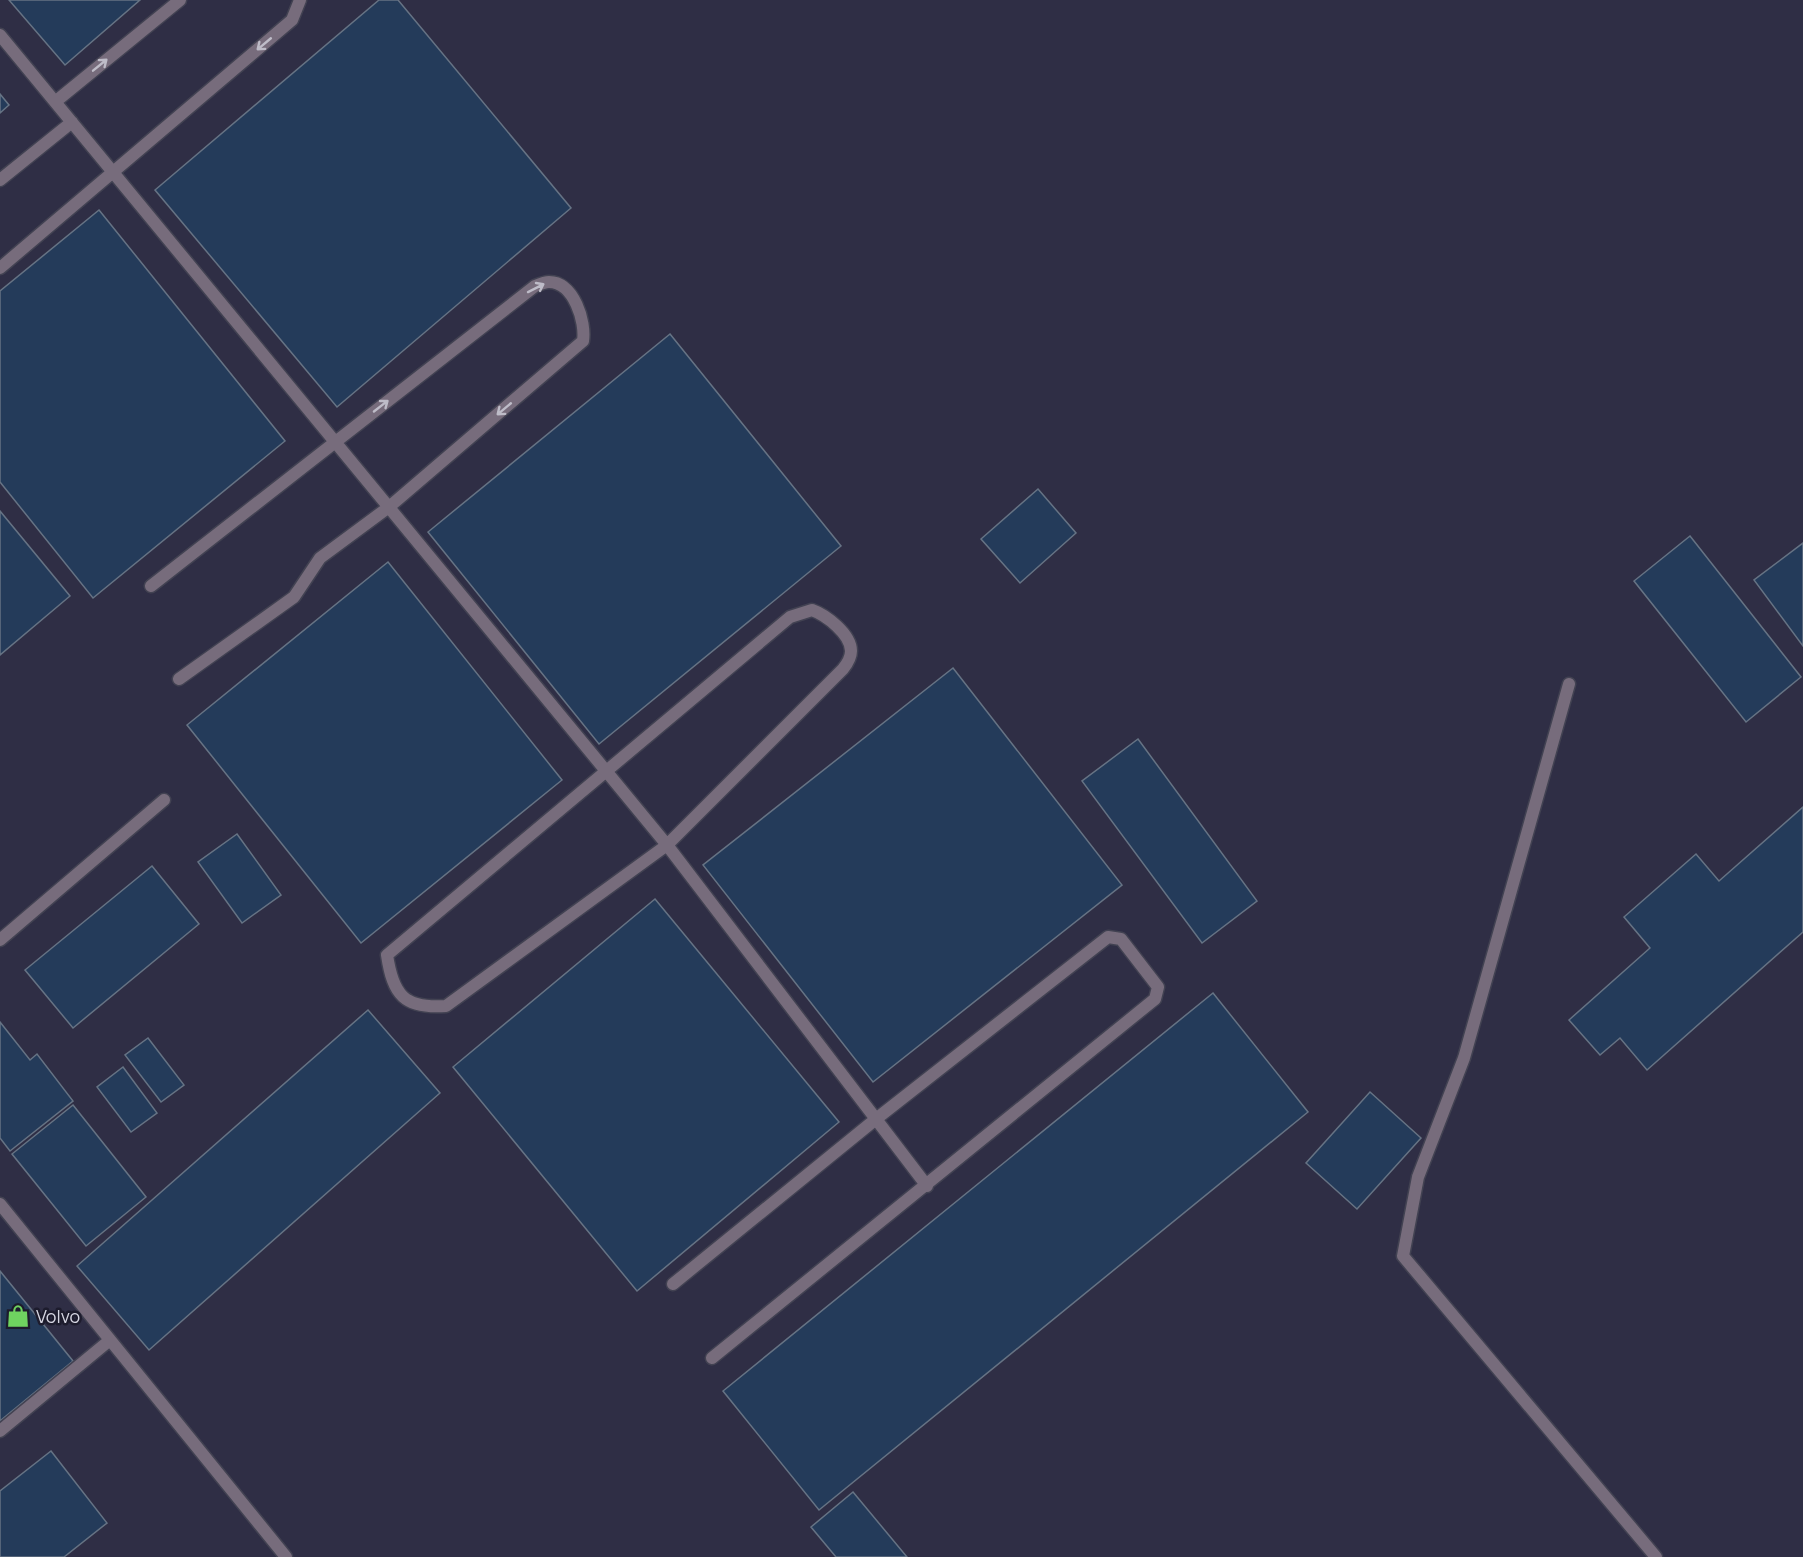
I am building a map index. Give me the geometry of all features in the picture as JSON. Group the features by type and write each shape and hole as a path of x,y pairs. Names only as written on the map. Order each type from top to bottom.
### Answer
{"lane":[{"path":"55,102 180,0"},
{"path":"0,268 292,20 300,0"},
{"path":"0,35 667,845 927,1186"},
{"path":"0,180 72,122"},
{"path":"151,586 536,286 550,282 565,288 583,315 585,329 583,341 389,507 320,558 294,597 178,679"},
{"path":"812,610 822,613 848,638 852,650 850,659 843,669 667,845 446,1006 423,1008 403,998 390,976 387,955 607,772 790,617 812,610"},
{"path":"1569,684 1464,1058 1418,1177 1403,1256 1656,1557"},
{"path":"0,940 164,800"},
{"path":"673,1284 876,1119 1108,937 1121,939 1158,987 1155,999 712,1358"},
{"path":"0,1204 286,1557"},
{"path":"0,1431 110,1340"}],"shaded area":[{"path":"0,0 1803,0 1803,1557 0,1557"}],"building":[{"path":"9,0 140,0 65,65"},
{"path":"379,0 398,0 571,208 337,407 155,190"},
{"path":"0,94 9,105 0,113"},
{"path":"99,210 285,441 93,598 0,482 0,291"},
{"path":"670,334 841,546 599,744 428,532"},
{"path":"1038,489 1076,533 1020,583 981,539"},
{"path":"0,511 70,596 0,655"},
{"path":"1690,536 1801,677 1746,722 1634,581"},
{"path":"1803,543 1803,646 1754,580"},
{"path":"388,562 562,780 361,943 187,725"},
{"path":"953,668 1122,885 873,1082 703,865"},
{"path":"1138,739 1257,901 1202,943 1082,781"},
{"path":"1803,807 1803,932 1647,1070 1620,1038 1600,1055 1569,1020 1650,948 1624,917 1696,854 1719,881"},
{"path":"237,834 281,895 242,923 198,862"},
{"path":"152,866 199,924 73,1028 25,970"},
{"path":"655,899 839,1122 637,1291 453,1067"},
{"path":"1213,993 1308,1112 819,1510 723,1391"},
{"path":"368,1010 440,1093 149,1350 77,1266"},
{"path":"0,1022 30,1060 37,1054 73,1101 10,1151 0,1138"},
{"path":"148,1038 184,1085 161,1102 125,1055"},
{"path":"123,1067 157,1113 131,1132 97,1087"},
{"path":"1370,1092 1421,1138 1357,1209 1306,1163"},
{"path":"73,1105 146,1197 86,1246 12,1154"},
{"name":"Volvo","path":"0,1271 73,1361 0,1421"},
{"path":"51,1451 107,1523 64,1557 0,1557 0,1491"},
{"path":"853,1492 907,1557 836,1557 811,1527"}],"place":[{"name":"Volvo","path":"18,1316"}]}
